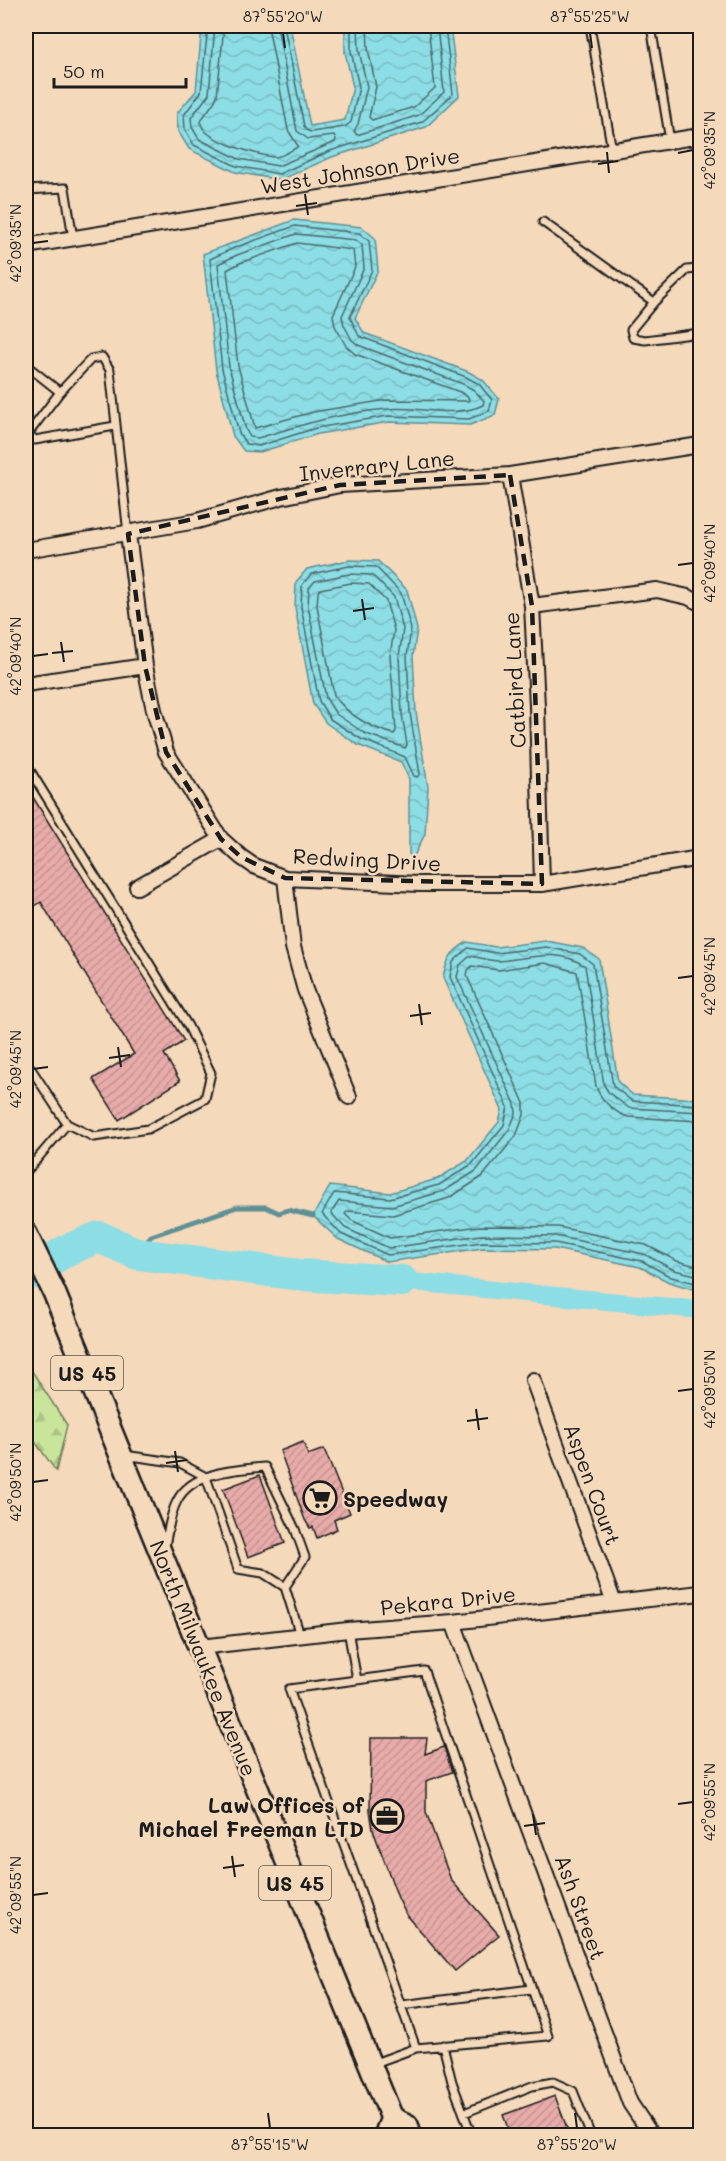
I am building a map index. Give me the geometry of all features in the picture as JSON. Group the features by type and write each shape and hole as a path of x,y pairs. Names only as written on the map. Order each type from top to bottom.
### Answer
{"main road":[{"name":"North Milwaukee Avenue","path":"26,1236 54,1292 200,1647 369,2065 389,2127 407,2125 411,2136"}],"street":[{"name":"West Johnson Drive","path":"26,246 700,136"},
{"name":"Inverrary Lane","path":"26,550 197,521 280,497 340,485 510,475 700,445"},
{"name":"Catbird Lane","path":"510,475 532,606 542,884"},
{"name":"Redwing Drive","path":"128,534 145,666 166,752 221,839 240,857 254,866 285,878 419,884 542,884 700,858"},
{"path":"532,606 657,590 688,597 700,603"},
{"path":"26,684 145,666"},
{"path":"137,887 221,839"},
{"path":"285,878 293,947 305,990 349,1097"},
{"name":"Aspen Court","path":"533,1380 614,1603"},
{"name":"Pekara Drive","path":"200,1647 348,1630 453,1622 700,1593"},
{"name":"Ash Street","path":"453,1622 630,2103 652,2136"}],"lane":[{"path":"590,26 612,150"},
{"path":"651,26 670,141"},
{"path":"26,190 65,188 73,238"},
{"path":"543,222 654,302"},
{"path":"700,272 698,268 687,270 654,302 631,330 633,338 645,340 700,333"},
{"path":"115,426 35,440 28,434 60,392 91,359 102,357 110,370 128,534"},
{"path":"26,365 60,392"},
{"path":"26,765 188,1026 211,1073 205,1099 147,1129 94,1137 67,1124 26,1061"},
{"path":"26,1172 67,1124"},
{"path":"120,1455 180,1463 206,1477 238,1569 263,1573 285,1587 300,1635"},
{"path":"162,1556 177,1501 193,1483 206,1477 265,1467 295,1529 305,1557 285,1587"},
{"path":"348,1630 357,1680"},
{"path":"369,2065 416,2048 548,2036 424,1671 289,1689 416,2048"},
{"path":"401,2005 531,1989"},
{"path":"443,2046 452,2082 472,2136"},
{"path":"464,2113 532,2086 553,2082 573,2091 591,2136"}],"highlighted area":[{"path":"510,475 532,606 542,884 285,878 241,857 221,839 166,752 145,666 128,534 340,485"}],"green space":[{"path":"26,1362 67,1425 56,1471 26,1429"}],"water":[{"path":"202,26 290,26 310,126 345,120 353,87 345,52 345,26 450,26 459,96 426,127 332,157 280,180 235,172 189,149 178,131 177,113 196,91"},
{"path":"294,220 362,227 375,238 378,270 355,318 364,333 469,372 483,380 499,399 495,415 470,425 389,422 318,434 260,452 244,451 233,436 216,370 203,254"},
{"path":"349,560 378,561 407,590 417,629 413,656 416,712 428,787 425,834 413,858 409,854 409,779 401,762 358,745 326,723 313,704 295,607 296,582 307,569"},
{"path":"546,941 583,948 599,959 618,1082 633,1095 700,1099 700,1289 696,1290 669,1282 640,1267 555,1249 483,1248 387,1262 338,1239 313,1216 330,1186 390,1193 437,1179 467,1161 499,1122 502,1110 443,978 446,965 453,953 467,942 496,947"}],"building":[{"path":"26,786 184,1041 164,1054 180,1081 119,1120 93,1079 134,1054 41,902 35,906 26,891"},
{"name":"Speedway","path":"303,1442 308,1455 324,1449 350,1513 334,1520 337,1529 317,1538 313,1527 310,1528 305,1520 280,1451"},
{"path":"260,1475 285,1543 248,1557 223,1489"},
{"path":"371,1738 427,1738 425,1754 444,1747 452,1772 426,1781 426,1812 451,1880 499,1935 455,1971 406,1914 373,1830 370,1810"},
{"path":"555,2096 570,2136 511,2136 503,2115"}],"waterway":[{"path":"138,1254 151,1236 237,1207 266,1207 279,1213 288,1210 313,1216"},
{"path":"26,1276 67,1250 99,1237 138,1254 300,1275 402,1281"},
{"path":"402,1281 700,1310"}],"place":[{"name":"Speedway","path":"320,1498"},
{"name":"Law Offices of Michael Freeman LTD","path":"387,1816"}]}
